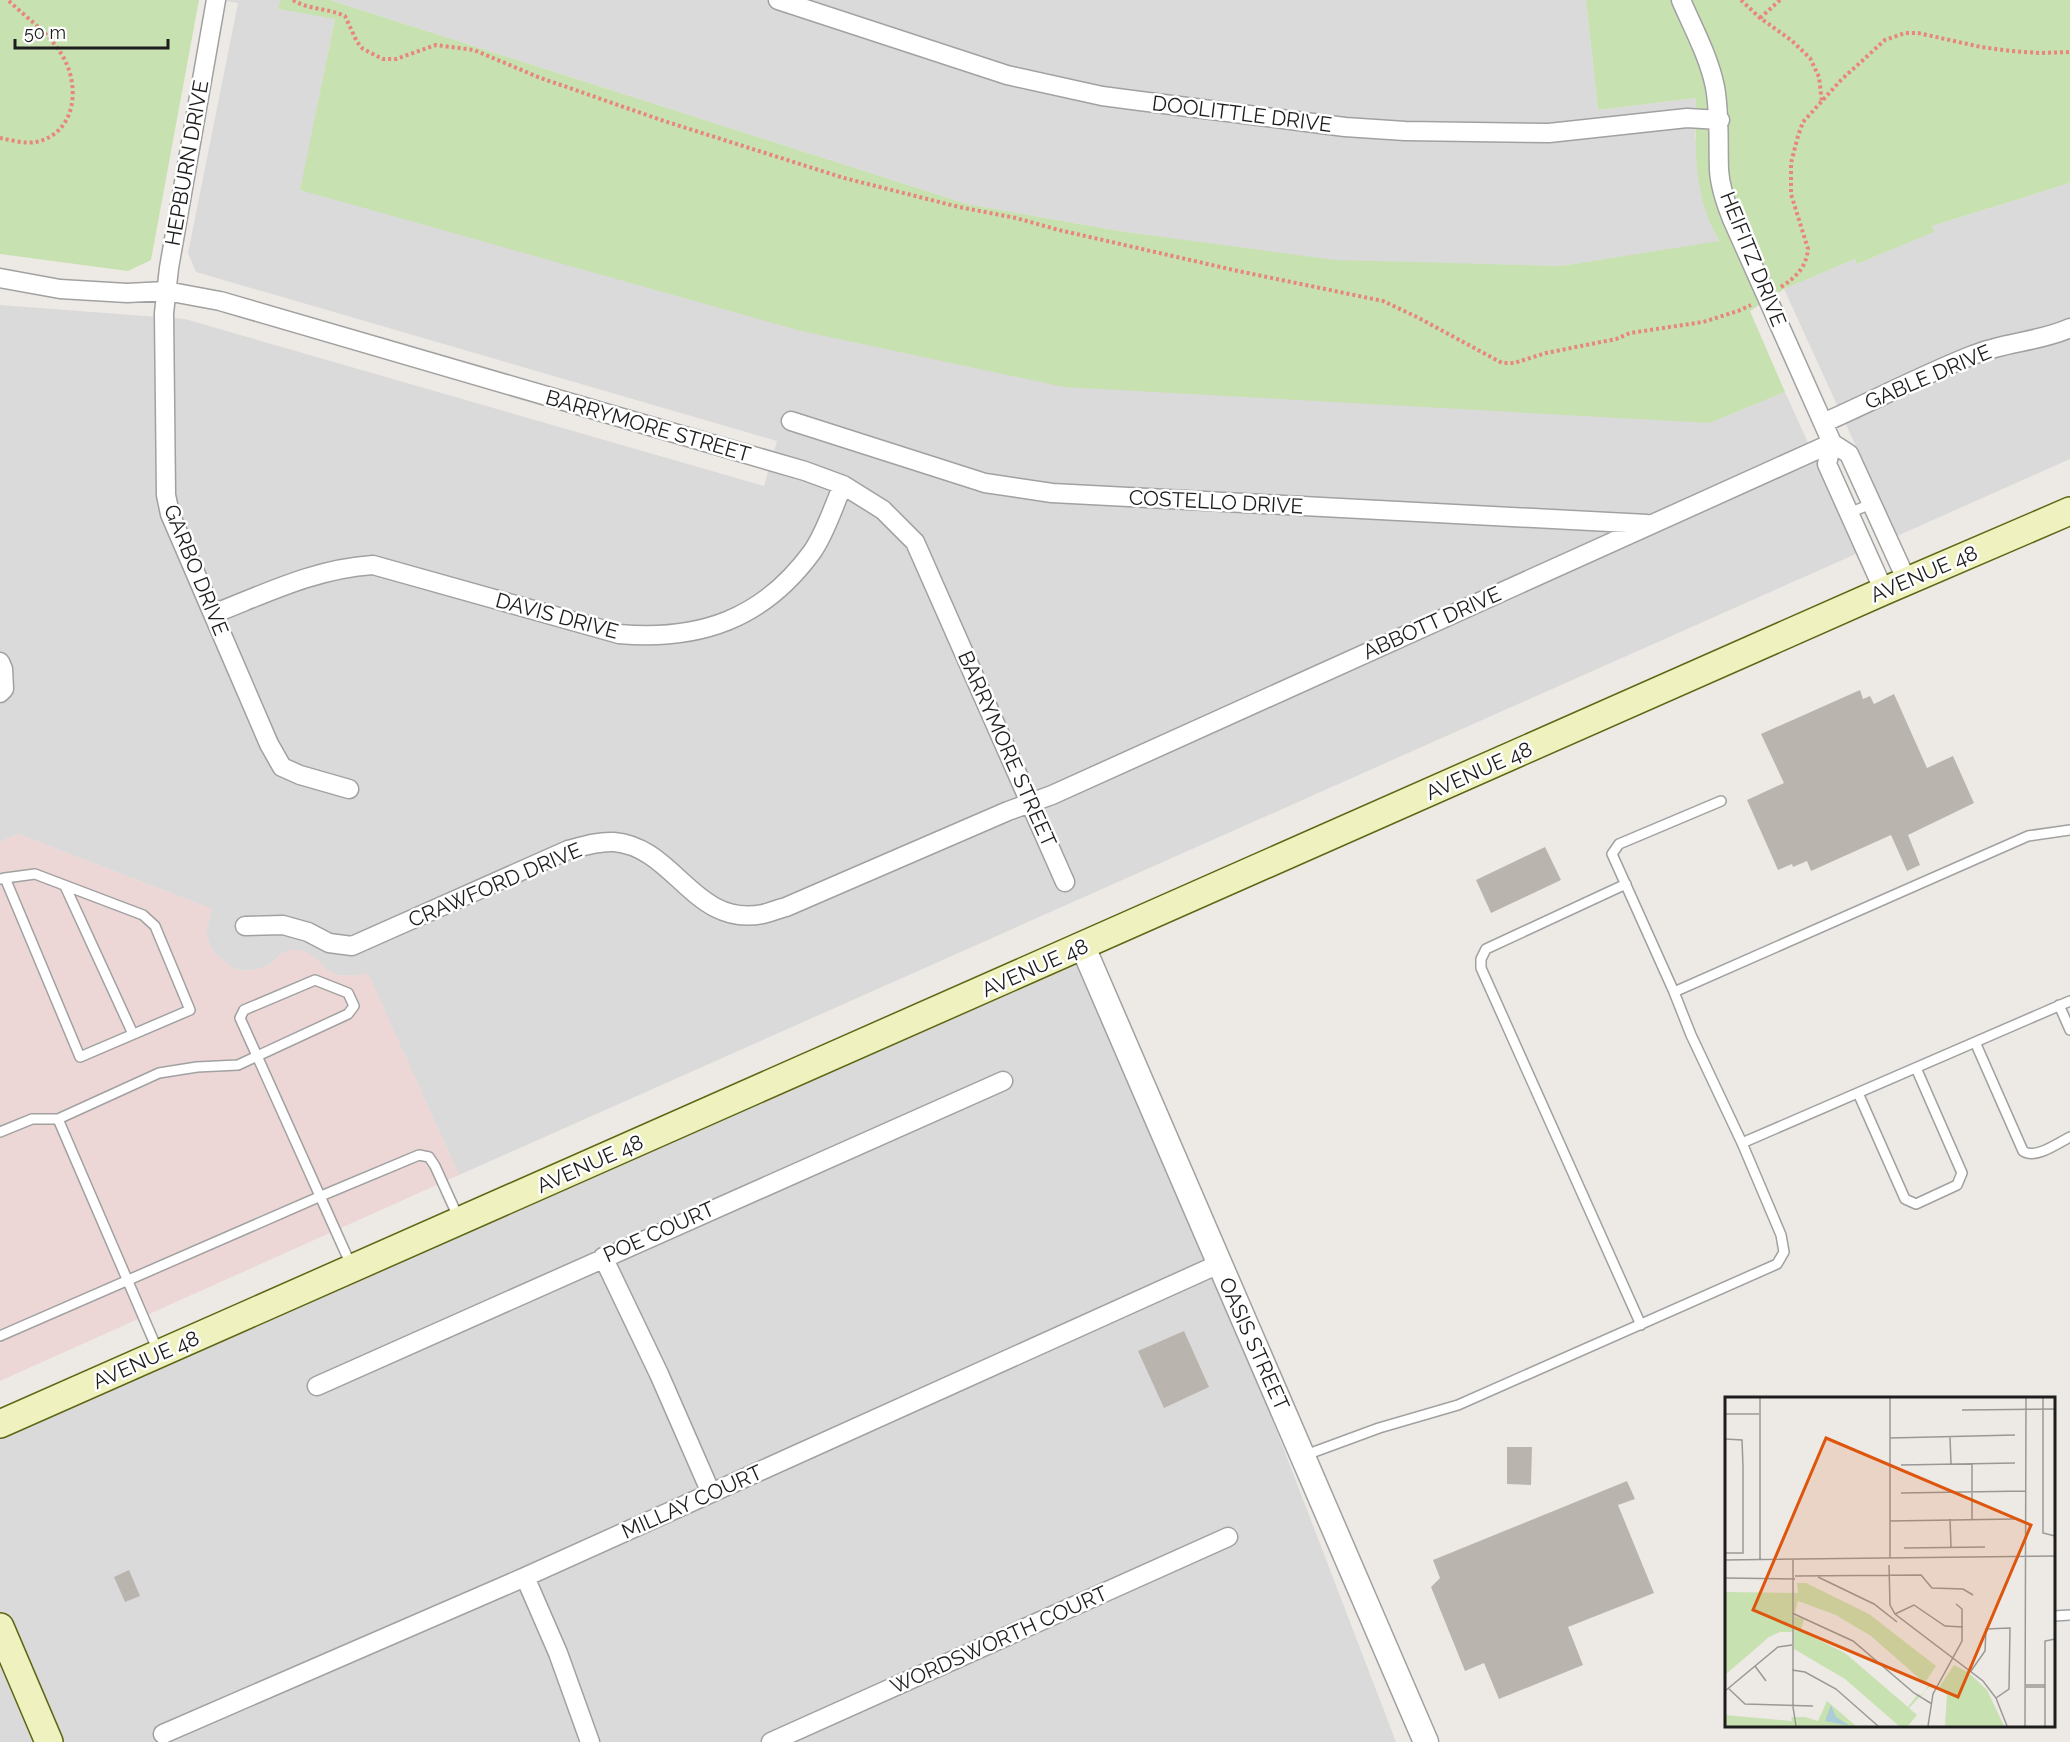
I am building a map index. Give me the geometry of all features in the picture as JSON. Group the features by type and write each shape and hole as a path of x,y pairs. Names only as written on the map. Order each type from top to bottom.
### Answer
{"main road":[{"name":"AVENUE 48","path":"0,1424 1895,586 2070,511"},
{"path":"0,1627 49,1742"}],"street":[{"name":"HEPBURN DRIVE","path":"166,291 216,0"},
{"name":"DOOLITTLE DRIVE","path":"778,0 1007,75 1102,96 1345,127 1405,131 1549,133 1687,118 1720,120"},
{"name":"HEIFITZ DRIVE","path":"1681,0 1704,52 1715,85 1720,120 1719,172 1732,219 1832,443 1849,454 1871,504 1895,586"},
{"name":"BARRYMORE STREET","path":"0,278 60,290 93,293 166,291 219,301 805,471 843,485 883,510 915,542 1065,882"},
{"name":"GARBO DRIVE","path":"166,291 164,313 166,495 170,514 269,744 282,767 300,775 349,789"},
{"name":"GABLE DRIVE","path":"1823,423 1974,354 2034,340 2070,328"},
{"name":"COSTELLO DRIVE","path":"791,421 985,483 1052,493 1652,524"},
{"name":"HEIFITZ DRIVE","path":"1832,443 1827,464 1849,513 1895,586"},
{"name":"ABBOTT DRIVE","path":"1031,802 1052,795 1832,443"},
{"name":"DAVIS DRIVE","path":"213,615 305,578 344,567 373,565 619,634 646,636 678,634 711,628 743,614 788,580 812,552 822,535 843,485"},
{"path":"0,662 3,669 2,691"},
{"name":"CRAWFORD DRIVE","path":"245,926 283,925 308,932 329,943 352,946 568,850 592,843 614,842 639,848 660,861 690,891 707,904 744,915 763,914 786,907 1031,802"},
{"name":"OASIS STREET","path":"1083,947 1425,1742"},
{"name":"POE COURT","path":"316,1386 1003,1081"},
{"path":"603,1257 659,1374 711,1493"},
{"name":"MILLAY COURT","path":"163,1734 525,1577 1219,1264"},
{"name":"WORDSWORTH COURT","path":"771,1742 1228,1538"},
{"path":"525,1577 558,1653 590,1742"}],"lane":[{"path":"1849,513 1871,504"},
{"path":"1303,1456 1379,1428 1458,1405 1777,1264 1784,1252 1781,1235 1612,854 1619,844 1721,801"},
{"path":"1674,992 2028,836 2070,830"},
{"path":"35,874 65,886 143,915 154,926 190,1010 80,1057 2,879 35,874"},
{"path":"1626,884 1486,949 1481,959 1481,968 1641,1325"},
{"path":"65,886 133,1034"},
{"path":"0,1132 32,1119 58,1119 159,1073 196,1067 238,1065 258,1056 348,1014 354,1006 348,993 315,980 244,1010 240,1018 258,1056 353,1269"},
{"path":"1742,1143 2070,1001"},
{"path":"2059,1005 2070,1030"},
{"path":"1975,1042 2023,1151 2027,1154 2034,1154 2070,1137"},
{"path":"1858,1093 1905,1199 1916,1204 1957,1185 1962,1173 1916,1068"},
{"path":"58,1119 159,1354"},
{"path":"0,1336 419,1155 429,1157 435,1166 460,1222"},
{"path":"2055,1616 2070,1615"}],"path":[{"path":"0,138 35,142 47,138 61,130 70,111 72,100 72,81 61,53 46,35 8,0"},
{"path":"293,0 302,6 338,12 345,16 357,42 363,49 384,59 396,59 436,45 474,50 538,77 661,120 856,181 1059,230 1383,302 1418,317 1502,363 1514,363 1546,352 1617,339 1630,333 1703,322 1738,311 1796,276 1807,259 1808,249 1791,194 1791,163 1803,122 1841,80 1884,40 1905,33 1932,35 1981,47 2011,51 2070,52"},
{"path":"1741,0 1810,58 1819,77 1822,103"},
{"path":"1760,18 1780,0"}],"shaded area":[{"path":"220,0 280,0 278,9 335,18 301,190 1710,423 1785,392 1858,553 459,1175 368,974 337,975 326,969 316,958 280,954 272,963 261,968 246,971 234,969 214,953 209,942 206,931 212,909 18,834 0,842 0,305 185,319 764,486 777,441 196,272 188,253 238,3"},
{"path":"330,0 1586,0 1598,110 1696,98 1695,137 1707,214 1719,242 1561,266 1335,261 1119,231 967,204"},
{"path":"2070,183 2070,459 1897,536 1784,289 1855,259 1857,264 1933,232 1932,226"},
{"path":"18,834 212,909 206,931 209,942 214,953 234,969 246,971 261,968 272,963 280,954 292,949 304,951 337,975 353,976 368,973 459,1175 0,1381 0,842"},
{"path":"1083,947 1158,1121 1396,1742 0,1742 0,1425"}],"green space":[{"path":"0,0 199,0 151,260 128,271 0,254"},
{"path":"280,0 330,0 967,204 1119,231 1335,260 1561,266 1719,241 1707,215 1700,187 1696,142 1696,98 1598,110 1586,0 2070,0 2070,183 1932,226 1934,232 1857,264 1855,259 1784,289 1750,311 1785,392 1710,423 1064,387 801,331 300,190 335,19 278,9"}],"building":[{"path":"1860,690 1863,699 1870,696 1874,704 1894,694 1927,768 1953,756 1974,803 1908,835 1920,865 1907,871 1891,835 1811,871 1807,861 1778,870 1747,800 1784,783 1761,734"},
{"path":"1545,847 1561,880 1491,913 1476,880"},
{"path":"1184,1331 1209,1387 1164,1408 1138,1351"},
{"path":"1507,1447 1532,1447 1531,1485 1507,1484"},
{"path":"1627,1481 1635,1499 1618,1505 1654,1593 1568,1627 1583,1665 1499,1699 1484,1663 1465,1671 1431,1587 1440,1578 1433,1560"},
{"path":"129,1570 140,1596 125,1602 114,1577"}]}
